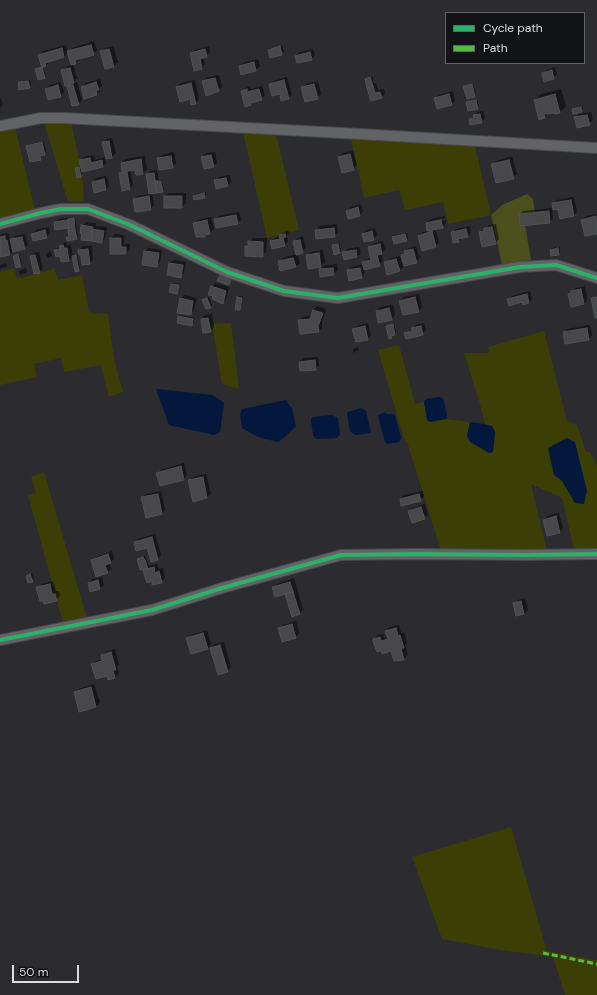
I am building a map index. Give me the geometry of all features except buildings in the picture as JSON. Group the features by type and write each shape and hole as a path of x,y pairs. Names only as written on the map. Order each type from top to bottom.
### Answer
{"street":[{"path":"0,126 41,118 63,118 597,148"},
{"path":"0,224 61,209 88,209 130,225 227,272 284,291 338,298 528,267 556,265 597,278"},
{"path":"0,640 152,610 222,588 341,555 597,554"}],"green space":[{"path":"44,122 71,122 82,172 84,201 68,202"},
{"path":"15,127 35,210 0,220 0,130"},
{"path":"243,132 276,134 299,230 267,238"},
{"path":"351,139 387,139 475,146 491,215 448,224 443,202 405,210 399,190 364,198"},
{"path":"527,194 533,199 535,212 519,215 520,226 525,225 531,260 502,265 491,215 502,205"},
{"path":"54,267 58,280 82,275 89,312 108,314 114,359 123,392 109,397 101,365 64,372 61,358 34,364 37,377 0,385 0,272 14,268 17,279 53,269"},
{"path":"231,323 239,389 222,384 212,324"},
{"path":"544,331 567,421 577,425 586,452 590,452 597,466 597,549 574,550 562,498 531,484 547,551 441,551 407,442 405,442 378,350 399,345 415,404 424,402 427,420 430,422 446,419 470,422 467,436 489,452 493,452 495,432 492,426 485,424 464,353 489,353 488,347"},
{"path":"44,472 87,620 63,623 28,495 36,493 31,477"},
{"path":"511,827 547,951 597,960 597,995 565,995 553,957 501,950 442,939 412,857"}],"water":[{"path":"156,389 213,395 224,403 220,432 214,435 169,425"},
{"path":"439,397 443,398 447,415 446,419 430,422 427,420 424,402 426,399"},
{"path":"286,400 292,409 296,426 278,442 258,437 242,428 240,414 242,409"},
{"path":"361,408 366,411 371,433 355,435 350,431 347,414 348,412"},
{"path":"386,412 386,414 395,415 401,438 399,442 387,444 385,442 378,416"},
{"path":"332,415 338,418 340,434 337,438 317,439 313,436 311,419 313,417"},
{"path":"470,422 492,426 495,432 493,452 489,453 470,442 467,436"},
{"path":"567,438 575,442 587,491 584,504 575,503 562,481 554,475 548,448"}],"marked path":[{"path":"543,953 597,964"}],"cycle path":[{"path":"0,224 61,209 88,209 130,225 227,272 284,291 338,298 520,267 556,265 597,278"},
{"path":"0,640 152,610 222,588 341,555 597,554"}]}
